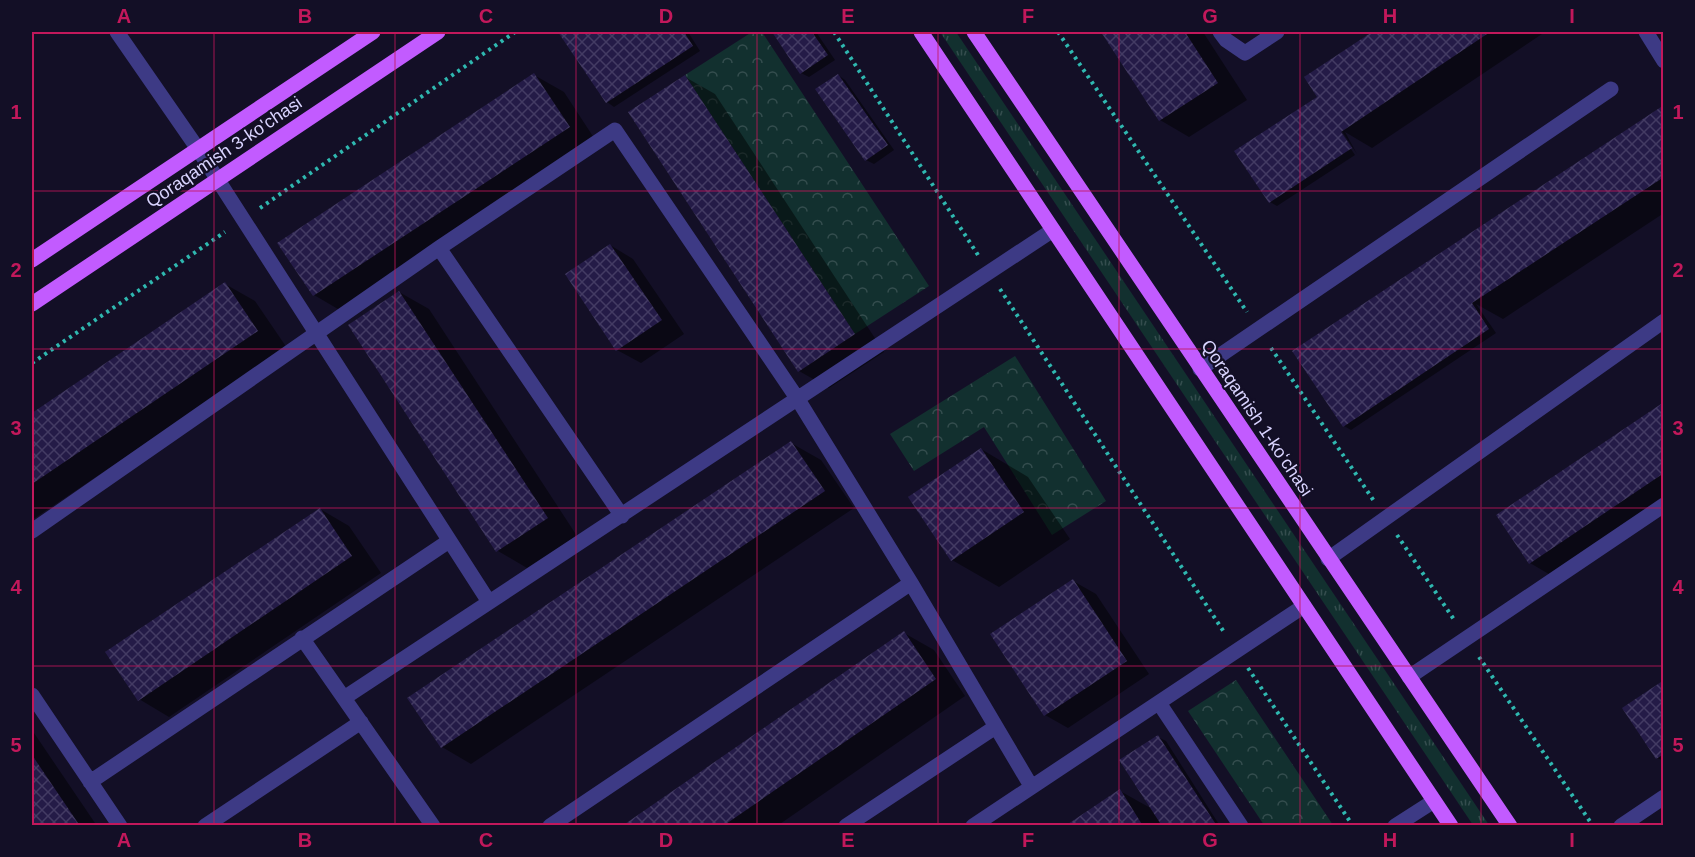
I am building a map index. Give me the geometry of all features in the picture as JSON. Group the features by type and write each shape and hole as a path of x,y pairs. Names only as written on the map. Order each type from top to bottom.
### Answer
{"main road":[{"name":"Qoraqamish 3-ko'chasi","path":"32,260 373,32"},
{"name":"Qoraqamish 3-ko'chasi","path":"32,304 438,32"},
{"path":"921,32 1451,825"},
{"name":"Qoraqamish 1-koʻchasi","path":"974,32 1328,559 1510,825"}],"street":[{"path":"117,32 198,149 489,602"},
{"path":"1220,32 1226,40 1245,53 1276,32"},
{"path":"1646,32 1664,61"},
{"path":"1200,369 1611,89"},
{"path":"32,531 439,248 615,130 797,398 911,583 994,728 1031,786"},
{"path":"344,698 1053,230"},
{"path":"439,248 622,516"},
{"path":"1328,559 1664,321"},
{"path":"1409,677 1664,505"},
{"path":"90,782 450,541"},
{"path":"550,825 911,583"},
{"path":"973,825 1304,606"},
{"path":"302,638 433,825"},
{"path":"32,695 120,825"},
{"path":"1159,703 1241,825"},
{"path":"205,825 360,722"},
{"path":"846,825 994,728"},
{"path":"1621,825 1664,797"},
{"path":"1395,825 1434,801"}],"path":[{"path":"32,363 515,32"},
{"path":"834,32 989,273 1353,825"},
{"path":"1058,32 1593,825"}],"green space":[{"path":"752,32 762,32 929,286 855,334 685,75"},
{"path":"940,32 956,32 1489,825 1473,825"},
{"path":"1015,356 1106,501 1052,535 984,427 914,471 890,434"},
{"path":"1236,680 1333,825 1264,825 1188,711"}],"building":[{"path":"558,32 684,32 693,46 606,103"},
{"path":"772,32 812,32 828,55 800,74"},
{"path":"1101,32 1185,32 1218,83 1159,121"},
{"path":"1372,32 1490,32 1341,132 1352,148 1269,203 1234,151 1317,97 1304,77"},
{"path":"534,73 570,127 313,296 277,243"},
{"path":"838,74 888,145 865,161 815,89"},
{"path":"685,75 855,334 798,372 628,112"},
{"path":"1664,105 1664,177 1472,303 1489,329 1343,427 1292,351"},
{"path":"610,244 662,320 616,351 565,274"},
{"path":"225,282 258,331 32,484 32,413"},
{"path":"399,291 548,518 496,552 348,325"},
{"path":"1664,402 1664,473 1529,564 1496,515"},
{"path":"791,441 825,491 441,748 407,698"},
{"path":"981,448 1024,512 951,561 908,497"},
{"path":"320,508 352,556 138,701 105,652"},
{"path":"1073,579 1127,661 1044,716 990,634"},
{"path":"904,631 936,679 723,826 622,826"},
{"path":"1664,680 1664,754 1656,759 1622,708"},
{"path":"1158,735 1217,826 1162,826 1119,760"},
{"path":"32,755 80,826 32,826"},
{"path":"1120,789 1143,826 1065,826"}]}
